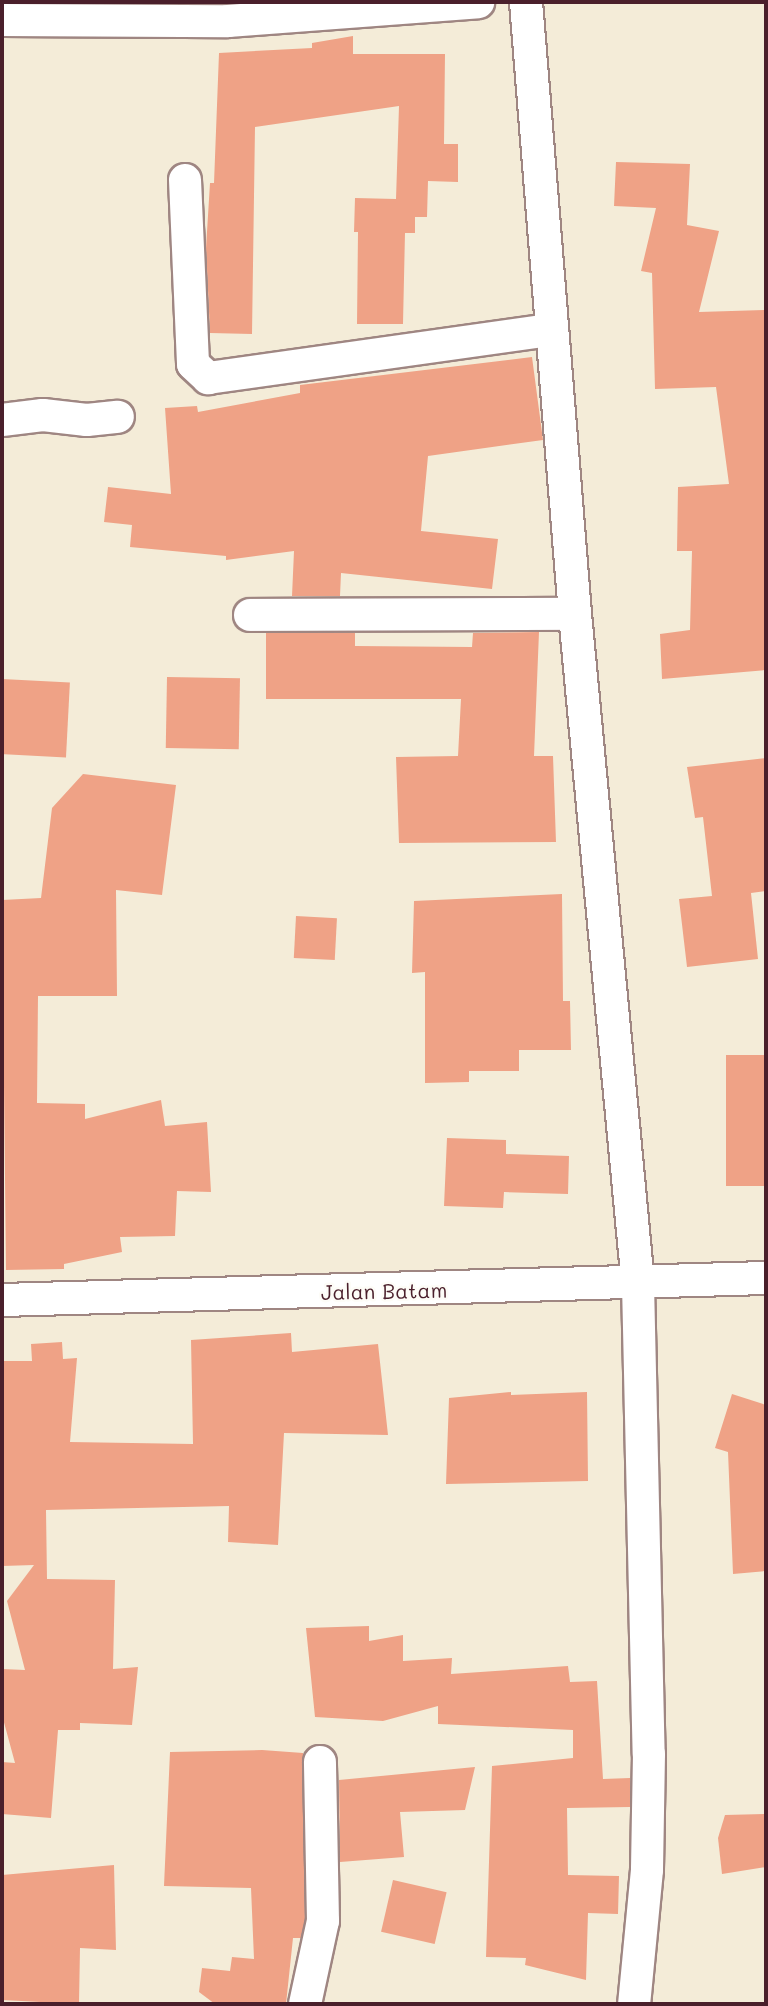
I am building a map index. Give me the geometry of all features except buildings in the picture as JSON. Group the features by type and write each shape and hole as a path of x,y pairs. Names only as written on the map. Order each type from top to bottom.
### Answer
{"street":[{"path":"2,20 476,2"},
{"path":"526,2 575,614 638,1284 649,1754 647,1870 634,2004"},
{"path":"185,180 193,363 208,378 551,330"},
{"path":"2,420 43,415 87,420 118,417"},
{"path":"250,615 575,614"},
{"name":"Jalan Batam","path":"2,1300 638,1284 766,1278"},
{"path":"305,2004 323,1921 320,1762"}]}
